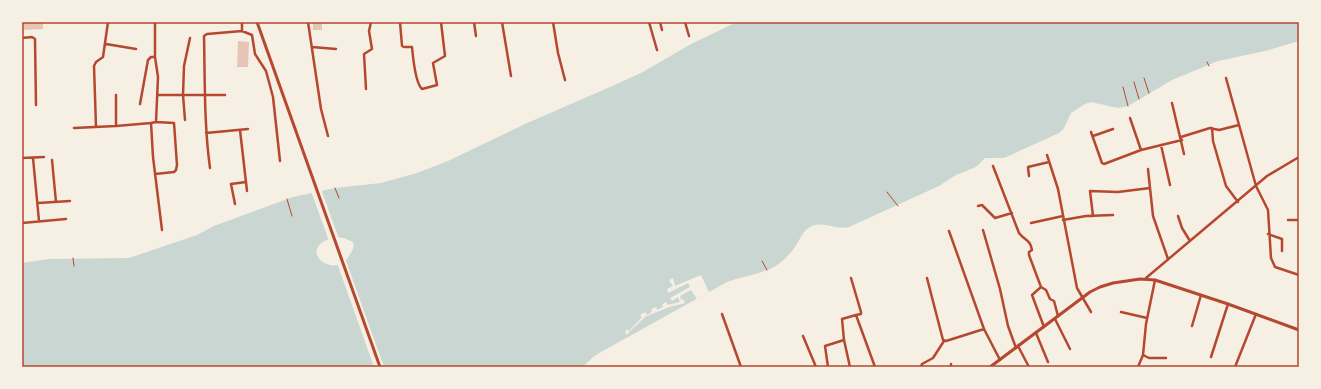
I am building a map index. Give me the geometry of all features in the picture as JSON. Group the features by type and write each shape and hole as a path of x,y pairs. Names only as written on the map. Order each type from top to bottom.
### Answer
{"street":[{"path":"96,127 94,66 96,62 103,57 108,22"},
{"path":"155,22 158,77 156,122"},
{"path":"242,22 242,31"},
{"path":"257,22 380,367"},
{"path":"308,22 320,109 328,136"},
{"path":"366,89 364,54 372,49 369,31 370,22"},
{"path":"400,22 402,46 412,47 417,81 422,89 437,85 433,63 445,56 441,22"},
{"path":"474,22 476,36"},
{"path":"502,22 511,76"},
{"path":"553,22 558,53 565,80"},
{"path":"649,22 657,50"},
{"path":"660,22 662,30"},
{"path":"685,22 689,36"},
{"path":"210,168 204,95 204,35 207,34 242,31 252,35 255,54 266,72 273,97 280,161"},
{"path":"22,38 32,37 35,39 36,105"},
{"path":"186,120 183,95 184,66 190,38"},
{"path":"106,44 136,49"},
{"path":"312,47 336,49"},
{"path":"140,104 148,60 151,57 156,57"},
{"path":"1226,78 1256,186 1268,210 1268,234 1273,264 1275,267 1299,275"},
{"path":"116,95 116,126"},
{"path":"157,95 224,95"},
{"path":"1172,102 1184,154"},
{"path":"1130,118 1141,150"},
{"path":"74,128 116,126 151,122 174,123 177,165 176,170 174,172 155,174"},
{"path":"151,122 155,174 162,230"},
{"path":"1091,132 1103,164 1210,128 1219,130 1239,125"},
{"path":"1212,128 1213,141 1226,186 1238,202"},
{"path":"206,133 248,129"},
{"path":"1093,136 1113,129"},
{"path":"240,130 247,191"},
{"path":"1161,145 1170,186"},
{"path":"1047,155 1058,189 1076,285 1091,312"},
{"path":"22,158 44,157"},
{"path":"1146,278 1268,176 1299,157"},
{"path":"33,158 39,221"},
{"path":"52,160 56,202"},
{"path":"1029,176 1028,167 1049,162"},
{"path":"993,166 1000,188 1012,213 1019,233 1030,242 1032,250 1029,252 1029,256 1041,287 1046,290 1050,299 1054,301 1058,316"},
{"path":"1148,169 1153,216 1168,259"},
{"path":"235,204 231,184 246,182"},
{"path":"1093,216 1089,193 1150,189"},
{"path":"38,203 70,201"},
{"path":"978,206 982,205 995,218 1012,213"},
{"path":"1031,223 1063,218 1113,215"},
{"path":"1178,216 1182,228 1190,241"},
{"path":"22,223 66,219"},
{"path":"1288,220 1299,220"},
{"path":"983,230 1000,289 1008,326 1017,347 1029,367"},
{"path":"949,231 984,329 1000,360"},
{"path":"1268,234 1282,239 1282,251"},
{"path":"850,367 844,340 842,319 861,314 851,278"},
{"path":"927,278 941,337 944,341"},
{"path":"990,367 1082,297 1100,287 1113,283 1146,278 1228,304 1299,330"},
{"path":"1138,367 1143,355 1143,342 1154,280"},
{"path":"1041,287 1041,289 1033,292 1032,295 1044,327"},
{"path":"1192,326 1201,295"},
{"path":"1211,357 1228,304"},
{"path":"1121,312 1147,318"},
{"path":"722,314 742,367"},
{"path":"1235,367 1256,314"},
{"path":"856,315 875,367"},
{"path":"1055,319 1070,349"},
{"path":"922,367 922,364 933,358 944,341 984,329"},
{"path":"1036,333 1048,362"},
{"path":"803,336 816,367"},
{"path":"828,367 825,346 844,340"},
{"path":"1143,355 1149,358 1166,358"}],"path":[{"path":"1207,62 1208,66"},
{"path":"1144,78 1149,93"},
{"path":"1134,82 1139,99"},
{"path":"1122,88 1128,106"},
{"path":"335,188 339,198"},
{"path":"887,192 898,206"},
{"path":"287,199 292,216"},
{"path":"73,258 74,266"},
{"path":"762,261 767,270"}],"shaded area":[{"path":"737,22 1299,22 1299,41 1265,51 1218,61 1172,80 1128,106 1118,108 1091,102 1085,104 1071,113 1064,128 1059,133 1004,158 985,158 976,167 956,175 939,186 849,227 844,228 821,224 812,226 804,232 790,254 775,266 762,272 727,282 601,352 593,357 583,367 22,367 22,263 49,259 129,258 197,235 214,226 293,197 335,188 381,183 417,173 448,161 525,124 641,73 691,44","holes":["336,237 344,238 353,242 354,246 349,256 342,263 334,265 327,264 320,260 317,254 317,248 323,242"]}],"pier":[{"path":"321,189 339,239 329,241 311,191"},
{"path":"345,258 384,367 374,367 337,263"},
{"path":"701,275 709,292 697,299 691,290 680,296 681,300 683,299 685,303 669,307 645,317 626,335 625,332 627,329 629,331 642,317 640,315 645,312 647,315 652,312 651,309 656,307 657,310 663,307 662,305 666,302 668,305 680,302 678,297 672,301 670,298 690,287 688,283 668,293 667,289 673,286 669,280 673,278 675,286"}],"building":[{"path":"22,22 43,22 43,29 22,30"},
{"path":"313,22 322,22 322,30 313,30"},
{"path":"238,41 249,42 248,67 237,67"}]}
